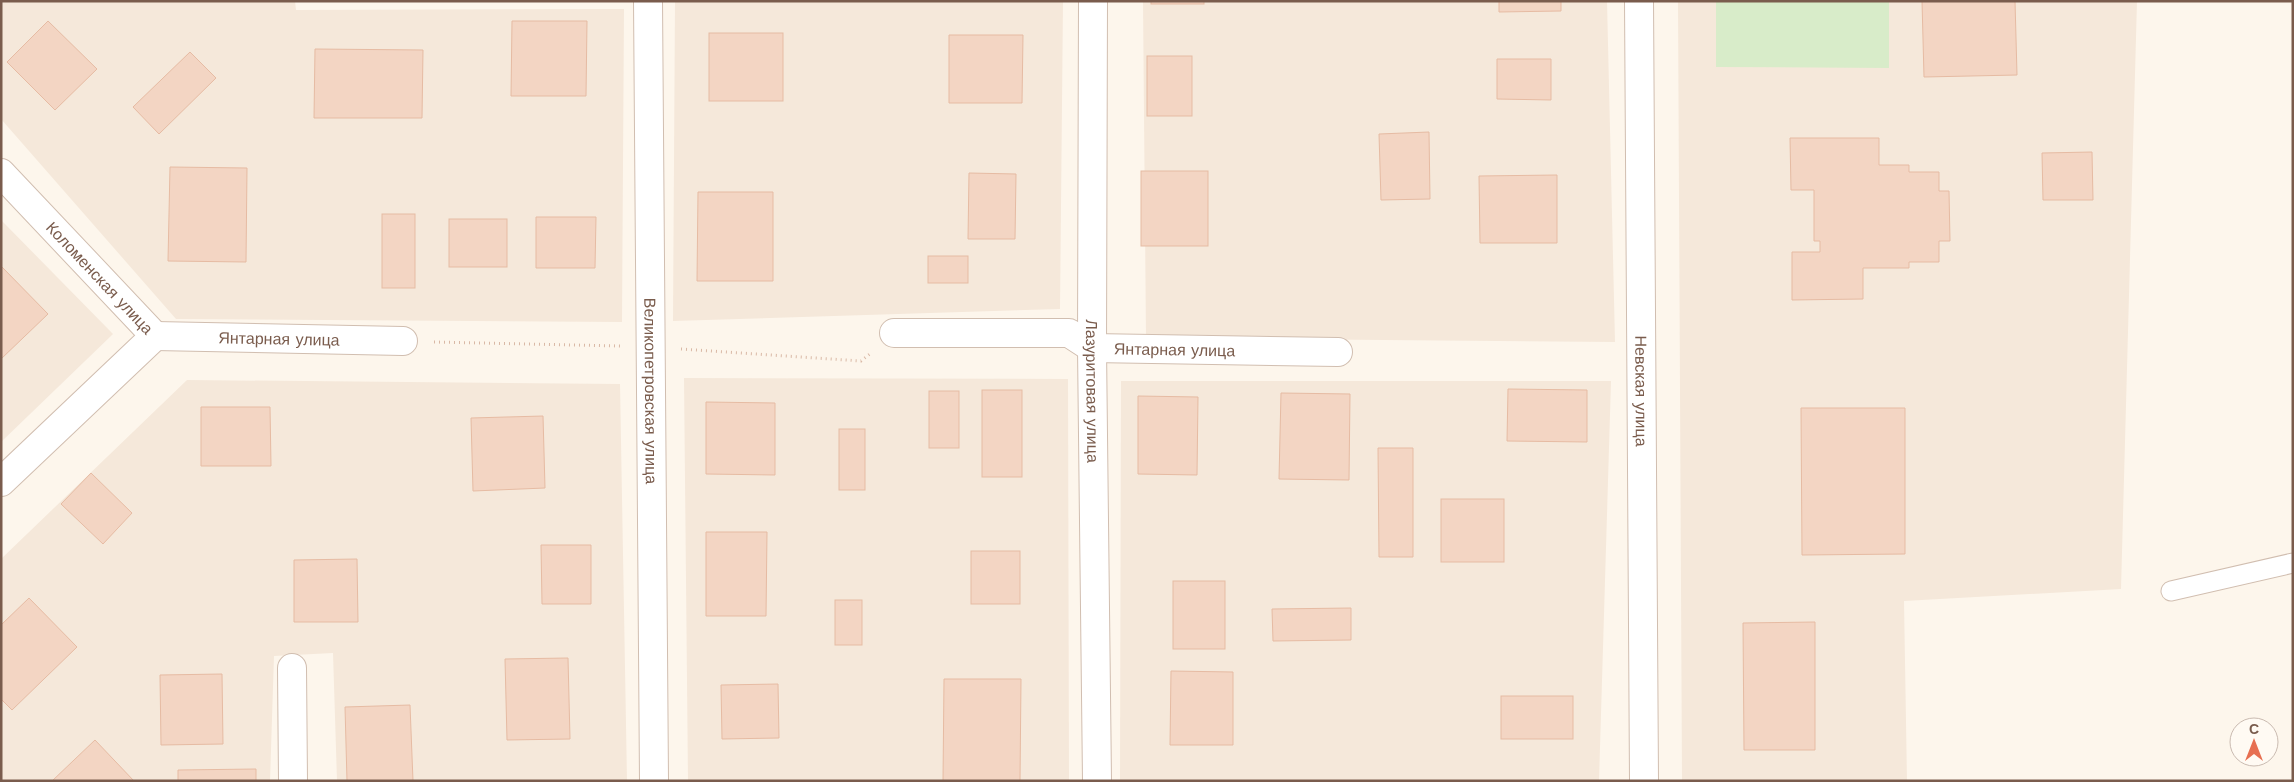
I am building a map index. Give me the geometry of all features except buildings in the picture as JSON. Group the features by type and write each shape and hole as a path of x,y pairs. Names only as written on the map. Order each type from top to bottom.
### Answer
{"street":[{"name":"Великопетровская улица","path":"648,1 654,781"},
{"name":"Лазуритовая улица","path":"1093,1 1092,348 1097,781"},
{"name":"Невская улица","path":"1639,1 1644,781"},
{"name":"Коломенская улица","path":"1,173 155,336 1,482"},
{"name":"Янтарная улица","path":"894,333 1069,333 1092,348 1338,352"},
{"name":"Янтарная улица","path":"155,336 403,341"},
{"path":"292,668 293,781"}],"lane":[{"path":"2172,591 2293,564"}],"shaded area":[{"path":"1,1 295,1 296,10 624,9 622,322 176,319 1,119"},
{"path":"675,1 1063,1 1060,309 673,321"},
{"path":"1143,1 1607,1 1615,342 1146,338"},
{"path":"1678,1 2137,1 2121,589 1904,601 1907,781 1682,781"},
{"path":"1,220 113,334 1,442"},
{"path":"684,378 1068,379 1069,781 688,781"},
{"path":"187,380 620,384 627,781 337,781 333,653 274,656 270,781 1,781 1,559"},
{"path":"1121,381 1611,381 1599,781 1120,781"}],"green space":[{"path":"1716,1 1889,1 1889,68 1716,67"}]}
